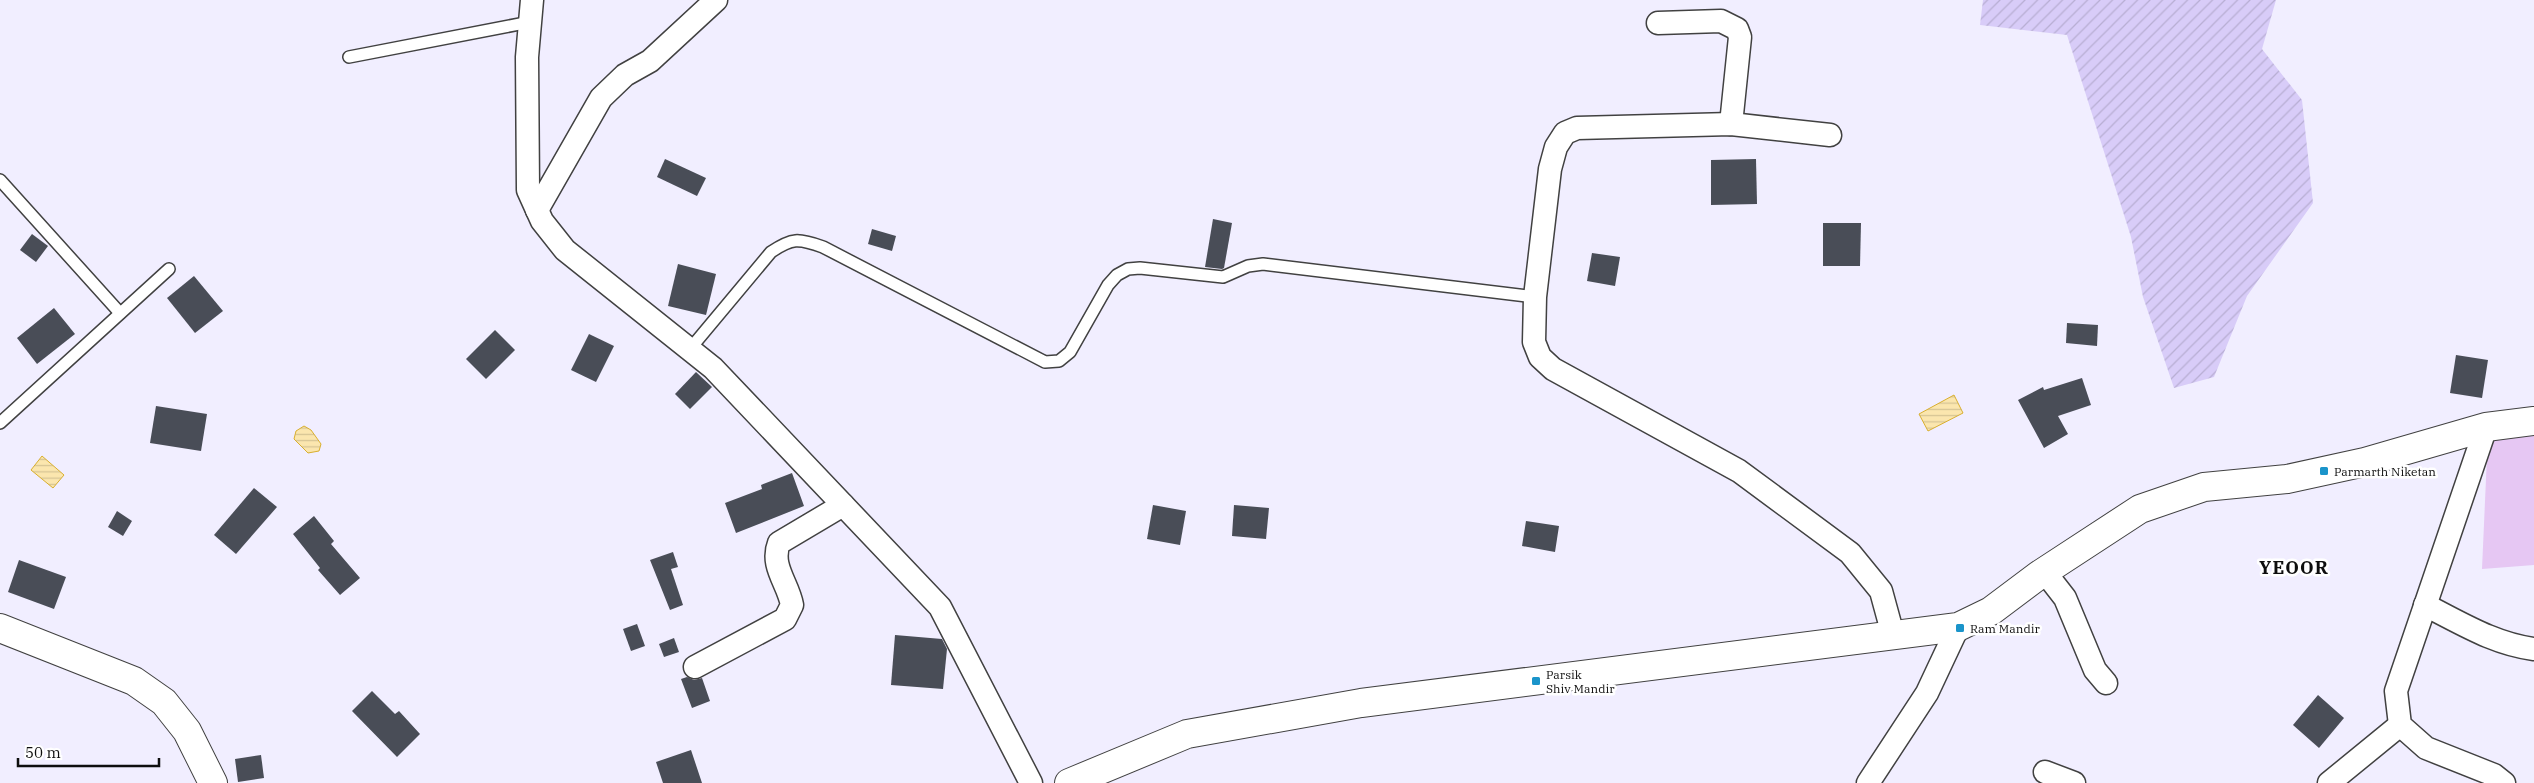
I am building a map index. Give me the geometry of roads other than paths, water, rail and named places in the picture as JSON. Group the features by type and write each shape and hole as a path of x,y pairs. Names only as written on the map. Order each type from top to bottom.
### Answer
{"street":[{"path":"532,0 527,57 528,190 542,220 564,250 713,368 940,607 1031,783"},
{"path":"537,210 601,98 625,75 650,61 716,0"},
{"path":"1658,23 1721,21 1737,29 1740,37 1731,124"},
{"path":"1830,135 1731,124 1577,128 1565,133 1556,147 1550,169 1535,297 1534,342 1540,357 1553,369 1739,471 1850,553 1881,591 1893,635"},
{"path":"1069,783 1187,734 1361,703 1958,627 1991,611 2044,571 2140,509 2204,487 2286,479 2365,462 2486,427 2534,421"},
{"path":"2486,427 2396,691 2400,725 2426,748 2494,775 2504,783"},
{"path":"695,667 785,619 792,605 776,563 775,553 779,543 843,505"},
{"path":"2044,571 2066,598 2094,670 2106,683"},
{"path":"2425,605 2498,641 2512,646 2534,649"},
{"path":"1868,783 1926,693 1958,627"},
{"path":"0,628 134,681 164,702 187,731 213,783"},
{"path":"2329,783 2400,725"},
{"path":"2045,772 2074,783"}],"lane":[{"path":"349,57 530,22"},
{"path":"0,180 120,314"},
{"path":"690,350 771,252 788,241 805,240 822,247 1045,362 1059,361 1070,352 1108,285 1117,275 1128,269 1140,268 1223,276 1248,266 1264,264 1535,297"},
{"path":"0,423 169,269"}],"place":[{"name":"Parmarth Niketan","path":"2324,471"},
{"name":"Ram Mandir","path":"1960,628"},
{"name":"Parsik Shiv Mandir","path":"1536,681"}],"district":[{"name":"YEOOR","path":"2294,567"}]}
